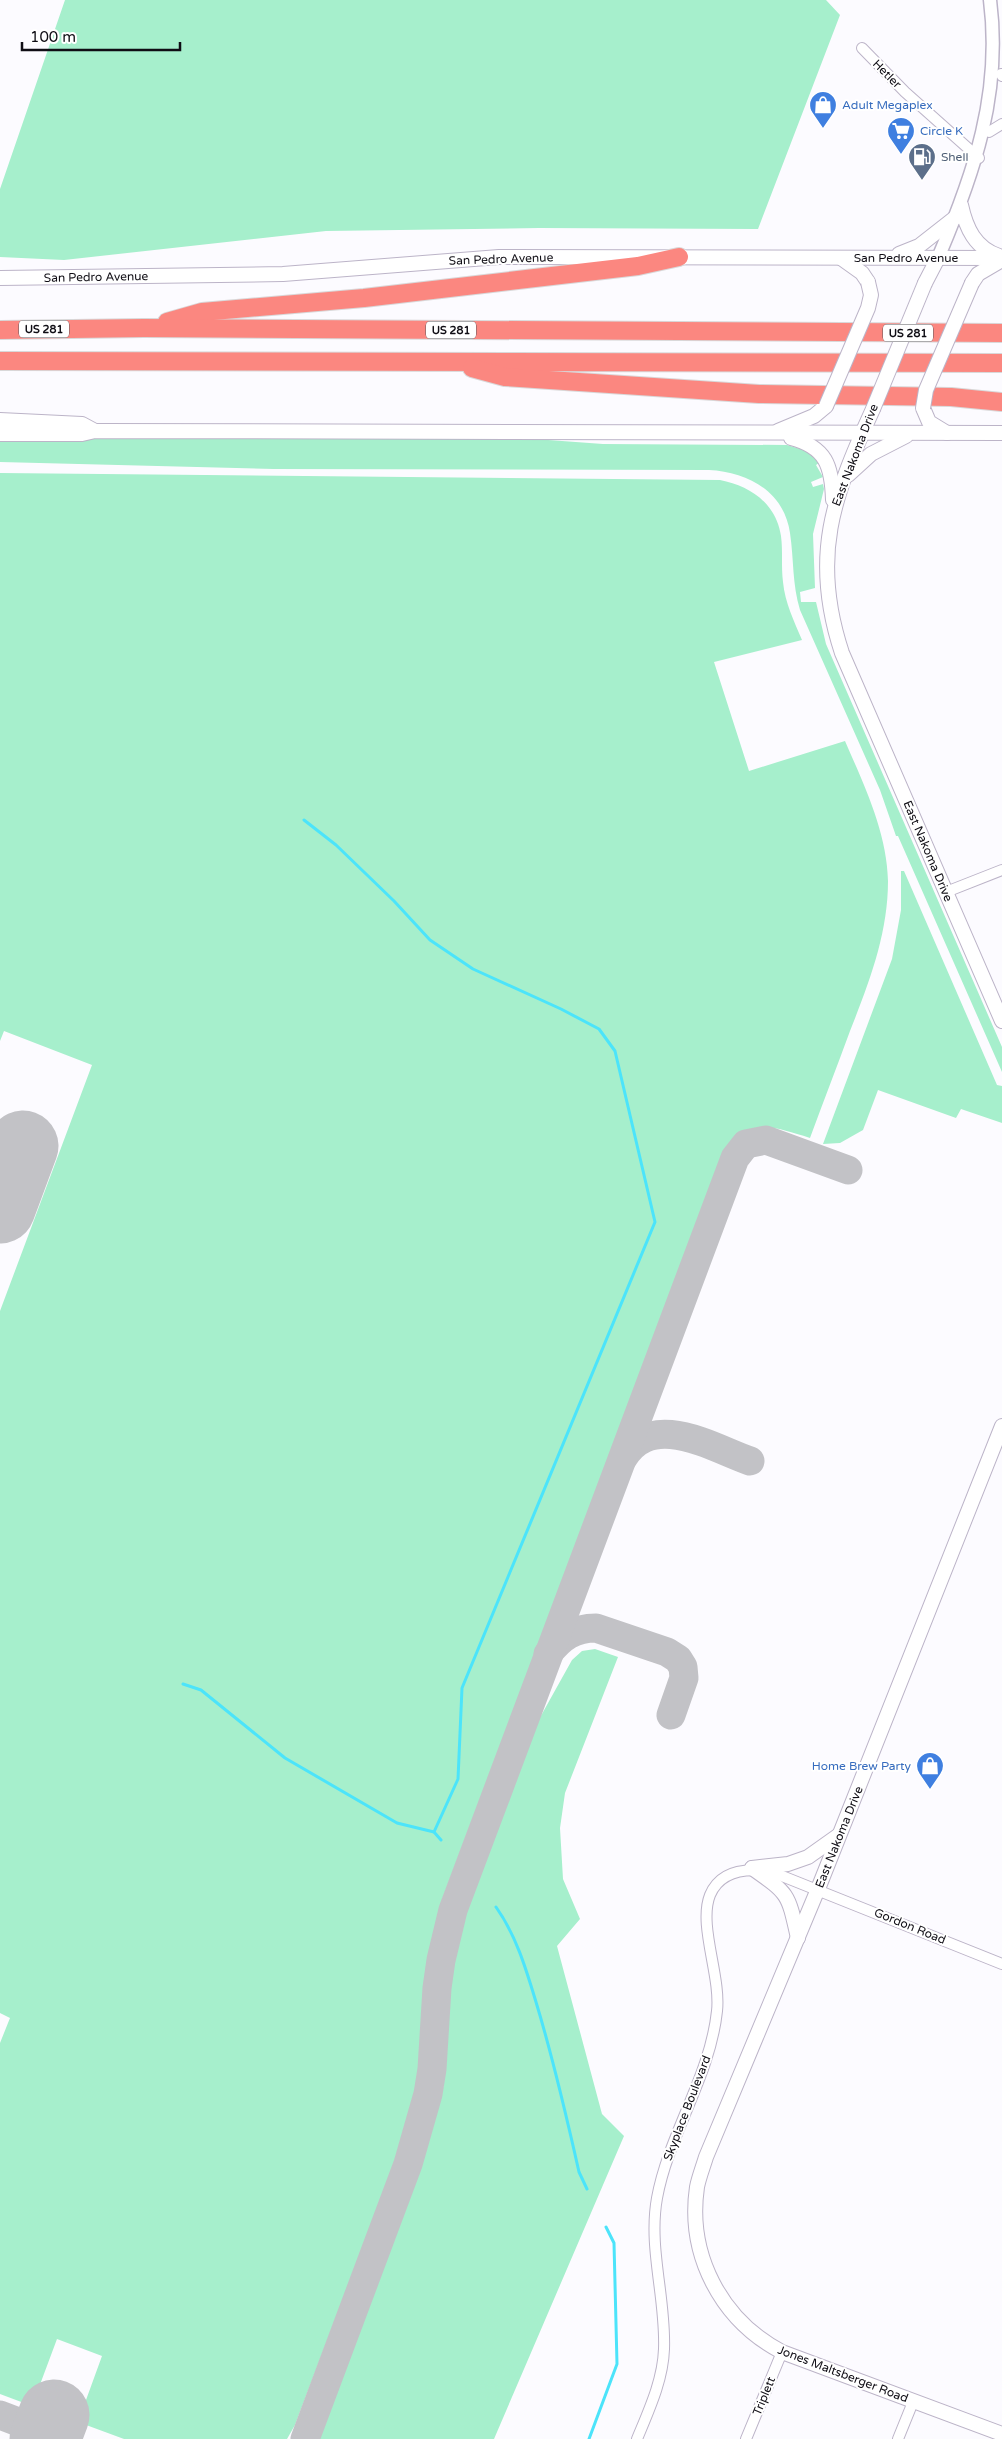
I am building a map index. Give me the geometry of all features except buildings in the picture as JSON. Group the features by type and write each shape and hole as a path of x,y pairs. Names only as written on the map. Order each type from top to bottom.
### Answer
{"highway":[{"path":"144,328 202,312 364,298 638,266 679,257"},
{"name":"US 281","path":"0,330 144,328 1002,333"},
{"path":"0,361 1002,363"},
{"path":"445,362 505,376 759,394 951,397 1002,402"}],"main road":[{"path":"886,258 907,252 919,246 958,211 975,240 985,250 1002,258"},
{"name":"San Pedro Avenue","path":"0,278 283,274 499,257 1002,258"},
{"path":"773,433 814,416 826,406 868,308 871,295 868,282 862,273 842,258"},
{"name":"East Nakoma Drive","path":"938,258 925,283 842,481 833,510 826,561 830,607 842,653 1002,1020"},
{"path":"947,433 929,422 923,408 926,390 972,283 978,274 1002,258"},
{"path":"0,420 82,424 95,431"},
{"path":"0,434 82,434 95,431 1002,433"},
{"path":"773,433 805,442 823,456 832,479 833,510"},
{"path":"842,481 859,463 876,451 915,433"},
{"name":"East Nakoma Drive","path":"696,2220 698,2186 706,2157 818,1889 1002,1426"},
{"path":"752,1868 788,1864 808,1857 840,1834"},
{"path":"752,1868 782,1890 790,1903 798,1938"},
{"name":"Jones Maltsberger Road","path":"696,2220 698,2245 706,2272 722,2300 752,2334 782,2352 1002,2434"}],"street":[{"name":"East Nakoma Drive","path":"938,258 990,132 1001,75 999,34 990,0"},
{"name":"Hetler","path":"862,48 905,92 979,158"},
{"path":"990,132 1002,124"},
{"path":"946,892 1002,870"},
{"path":"752,1868 772,1872 818,1889"},
{"name":"Skyplace Boulevard","path":"637,2439 653,2400 661,2372 664,2350 664,2317 654,2242 657,2200 667,2158 710,2052 716,2024 718,1988 708,1927 707,1906 711,1894 718,1883 741,1870 752,1868"},
{"name":"Gordon Road","path":"818,1889 1002,1964"},
{"name":"Triplett","path":"746,2439 782,2352"},
{"path":"898,2439 913,2402"}],"green space":[{"path":"65,0 826,0 840,15 758,229 539,228 326,231 64,260 0,257 0,189"},
{"path":"0,437 521,438 603,444 787,445 807,451 819,463 816,465 823,477 811,482 813,487 823,484 824,489 813,534 815,588 800,592 801,602 816,602 826,644 1002,1047 1002,1072 898,836 896,836 880,790 800,610 796,591 790,533 786,518 772,495 762,487 737,475 709,470 274,469 0,462"},
{"path":"0,473 720,480 741,487 760,498 767,505 774,514 778,524 782,542 784,590 790,612 802,640 714,662 749,771 845,741 873,809 884,845 887,863 888,881 885,920 876,958 810,1138 775,1128 756,1129 747,1132 726,1148 443,1897 432,1941 423,2000 418,2085 407,2130 295,2425 287,2439 124,2439 78,2422 102,2356 57,2339 32,2406 0,2394 0,2043 10,2018 0,2013 0,1311 92,1065 4,1031 0,1041"},
{"path":"901,871 904,871 997,1085 1002,1086 1002,1123 961,1109 956,1118 878,1090 863,1130 840,1143 823,1144 892,959 901,910"},
{"path":"595,1649 618,1657 565,1793 560,1828 563,1879 580,1919 557,1946 602,2114 624,2136 494,2439 318,2439 427,2147 444,2084 446,2015 451,1960 465,1912 533,1730 572,1660 582,1651"}],"waterway":[{"path":"304,820 336,845 394,901 430,940 473,969 561,1009 599,1029 615,1051 655,1222 462,1688 458,1779 434,1832"},
{"path":"183,1684 201,1690 285,1758 397,1823 434,1832 441,1840"},
{"path":"496,1907 515,1941 528,1977 554,2065 579,2172 587,2189"},
{"path":"589,2439 617,2364 614,2243 606,2227"}],"taxiway":[{"path":"305,2439 408,2164 428,2094 432,2069 437,1988 441,1960 453,1910 735,1158 746,1144 766,1140 848,1170"},
{"path":"0,1156 17,1162"},
{"path":"623,1458 635,1444 650,1436 666,1434 700,1441 750,1461"},
{"path":"548,1654 563,1638 588,1628 596,1628 667,1652 678,1659 683,1667 684,1678 671,1715"},
{"path":"0,2415 63,2439"}],"runway":[{"path":"0,1208 23,1146"},
{"path":"45,2439 54,2415"}],"place":[{"name":"Adult Megaplex","path":"823,129"},
{"name":"Circle K","path":"901,155"},
{"name":"Shell","path":"922,181"},
{"name":"Home Brew Party","path":"930,1790"}]}
